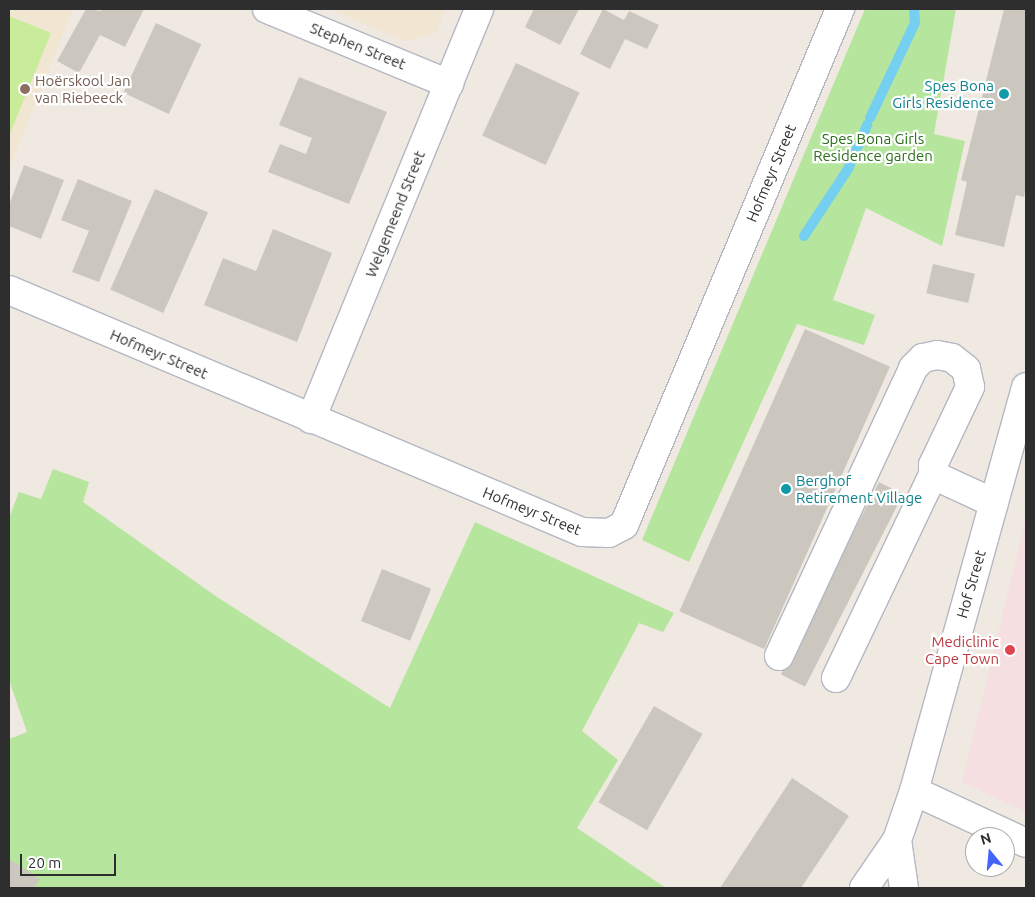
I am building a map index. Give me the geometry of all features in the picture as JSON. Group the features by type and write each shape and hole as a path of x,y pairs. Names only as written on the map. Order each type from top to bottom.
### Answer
{"street":[{"name":"Stephen Street","path":"267,9 449,84"},
{"name":"Welgemeend Street","path":"311,419 479,9"},
{"name":"Hofmeyr Street","path":"9,290 582,532 600,535 624,525 840,9"},
{"path":"779,656 913,368 923,358 937,355 952,358 966,369 970,387 933,465 934,475 836,678"},
{"name":"Hof Street","path":"864,888 897,840 914,791 1026,387"},
{"path":"934,475 994,503"},
{"path":"914,791 1026,843"},
{"path":"897,840 904,888"}],"shaded area":[{"name":"Hoërskool Jan van Riebeeck","path":"9,9 73,9 9,169"},
{"path":"331,9 446,9 436,33 404,41"},
{"name":"Mediclinic Cape Town","path":"1026,518 1026,812 962,782"}],"green space":[{"name":"Spes Bona Girls Residence garden","path":"865,9 956,9 934,134 965,141 942,246 866,208 833,300 875,315 864,345 797,324 689,562 642,540"},
{"path":"9,16 51,33 9,136"},
{"path":"53,469 89,482 83,502 217,597 390,708 475,522 674,613 663,632 639,623 582,731 618,760 577,828 666,888 9,888 9,739 27,732 9,680 9,518 19,492 41,499"}],"building":[{"path":"86,9 101,11 103,9 144,9 125,47 100,35 79,73 57,61"},
{"path":"534,9 579,9 560,45 525,27"},
{"path":"603,9 624,20 629,11 659,25 647,49 625,39 610,69 580,54"},
{"name":"Spes Bona Girls Residence","path":"1004,9 1026,9 1026,185 1024,197 1016,195 1004,247 955,235 967,182 961,180"},
{"path":"156,23 201,44 169,114 123,93"},
{"path":"516,63 579,93 546,165 482,136"},
{"path":"299,77 387,112 349,204 268,172 280,144 306,154 312,138 279,125"},
{"path":"24,165 64,180 41,239 9,226 9,205"},
{"path":"78,179 132,201 99,282 72,272 89,231 61,220"},
{"path":"155,189 208,213 163,313 110,289"},
{"path":"273,229 332,253 297,342 204,305 223,258 256,271"},
{"path":"933,264 975,274 968,303 926,293"},
{"name":"Berghof Retirement Village","path":"805,329 890,367 764,649 679,611"},
{"path":"879,482 903,494 805,687 781,674"},
{"path":"382,569 431,589 410,641 361,621"},
{"path":"654,706 702,734 647,830 598,802"},
{"path":"792,778 849,816 801,888 720,888"},
{"path":"9,859 40,879 34,888 9,888"}],"waterway":[{"path":"870,118 915,23 914,9"},
{"path":"804,236 848,169 867,125"}],"place":[{"name":"Hoërskool Jan van Riebeeck","path":"25,89"},
{"name":"Spes Bona Girls Residence","path":"1004,94"},
{"name":"Berghof Retirement Village","path":"786,489"},
{"name":"Mediclinic Cape Town","path":"1010,650"}]}
